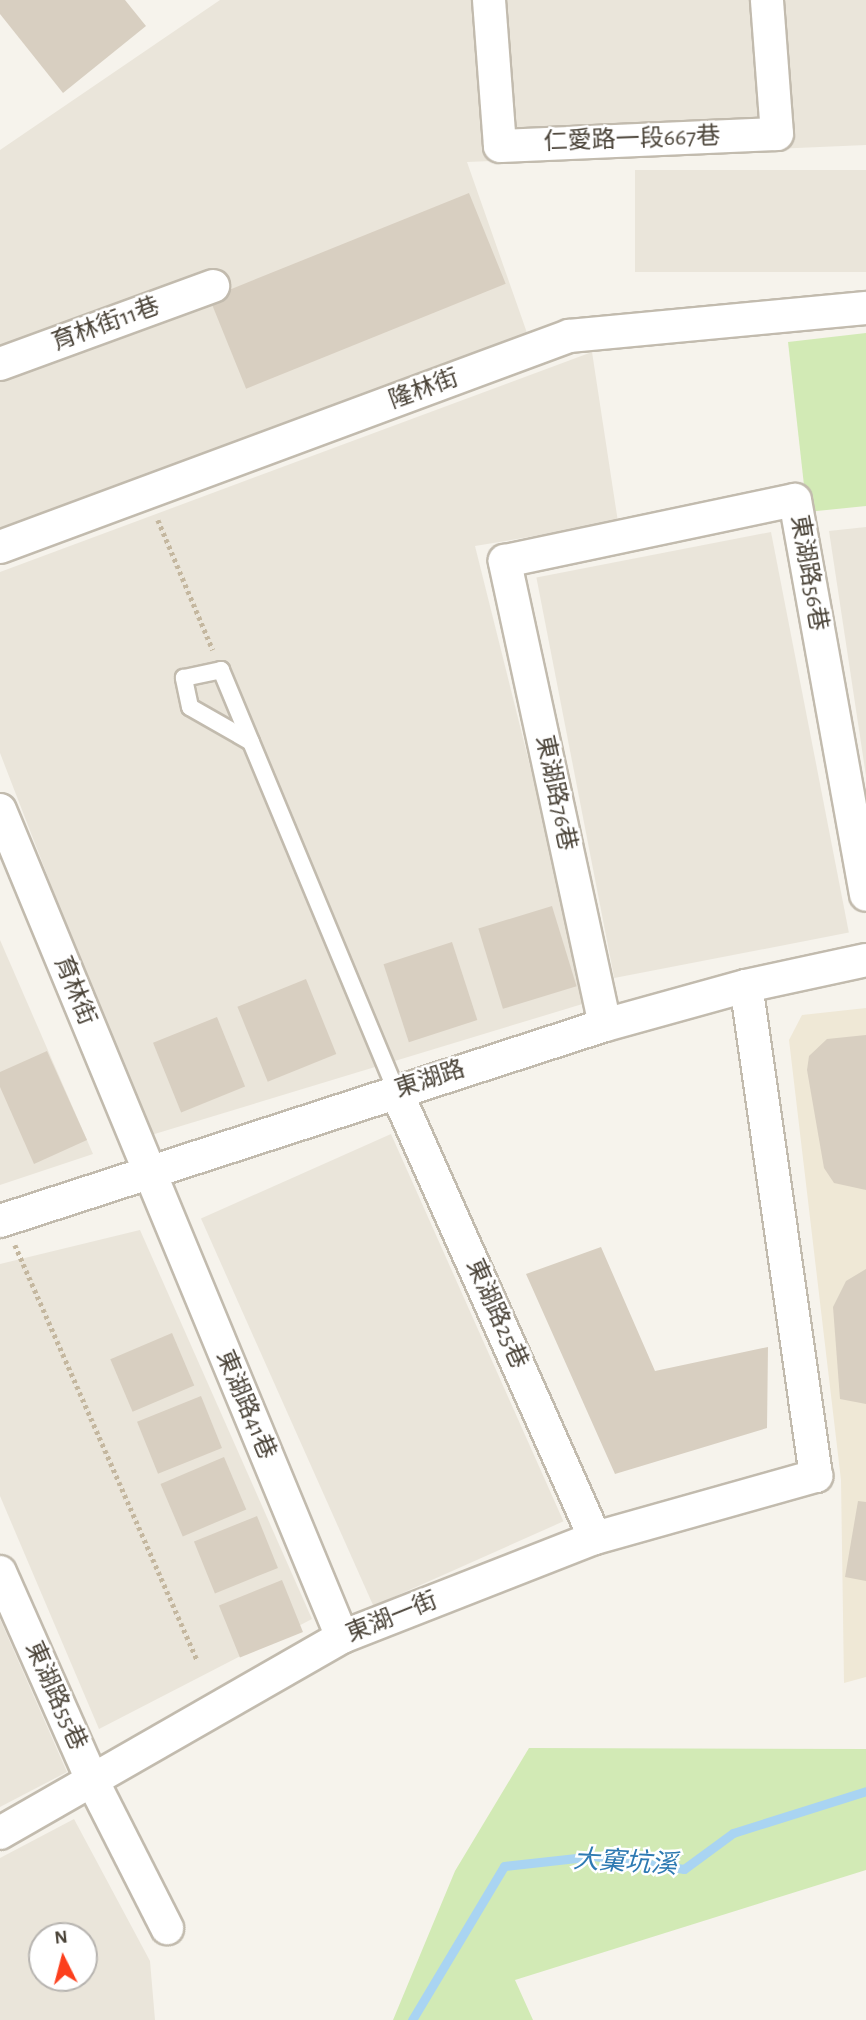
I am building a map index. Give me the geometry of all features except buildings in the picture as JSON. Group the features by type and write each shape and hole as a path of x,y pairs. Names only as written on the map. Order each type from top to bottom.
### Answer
{"street":[{"name":"仁愛路一段667巷","path":"489,0 500,146 776,134 767,0"},
{"name":"育林街11巷","path":"0,364 213,286"},
{"name":"隆林街","path":"0,547 569,336 866,308"},
{"name":"東湖路56巷","path":"505,561 794,500 866,895"},
{"name":"東湖路76巷","path":"505,561 605,1025"},
{"name":"育林街","path":"0,810 149,1173"},
{"name":"東湖路","path":"2,1220 605,1025 746,986 866,960"},
{"name":"東湖一街","path":"0,1833 342,1637 595,1538 816,1476 746,986"},
{"name":"東湖路25巷","path":"396,1091 595,1538"},
{"name":"東湖路41巷","path":"149,1173 342,1637"},
{"name":"東湖路55巷","path":"0,1572 93,1782 167,1927"}],"lane":[{"path":"251,742 190,707 184,678 221,670 251,742 396,1091"}],"path":[{"path":"146,493 221,670"},
{"path":"2,1220 198,1661"}],"shaded area":[{"path":"220,0 866,0 866,145 467,162 533,350 0,547 0,150"},
{"path":"635,170 866,170 866,272 635,272"},
{"path":"592,352 618,522 475,546 589,1002 148,1136 0,753 0,572"},
{"path":"866,527 866,776 829,531"},
{"path":"771,532 849,933 614,978 536,578"},
{"path":"0,940 93,1154 0,1185"},
{"path":"866,1008 866,1677 844,1683 841,1480 789,1040 802,1015"},
{"path":"391,1134 563,1521 373,1606 201,1219"},
{"path":"140,1230 312,1619 99,1729 0,1496 0,1264"},
{"path":"0,1619 67,1772 0,1807"},
{"path":"74,1819 150,1961 155,2020 0,2020 0,1858"}],"green space":[{"path":"866,333 866,506 807,512 788,342"},
{"path":"529,1748 866,1749 866,1870 515,1980 533,2020 393,2020 455,1871"}],"waterway":[{"name":"大窠坑溪","path":"412,2020 504,1866 594,1856 684,1869 733,1833 866,1791"}]}
